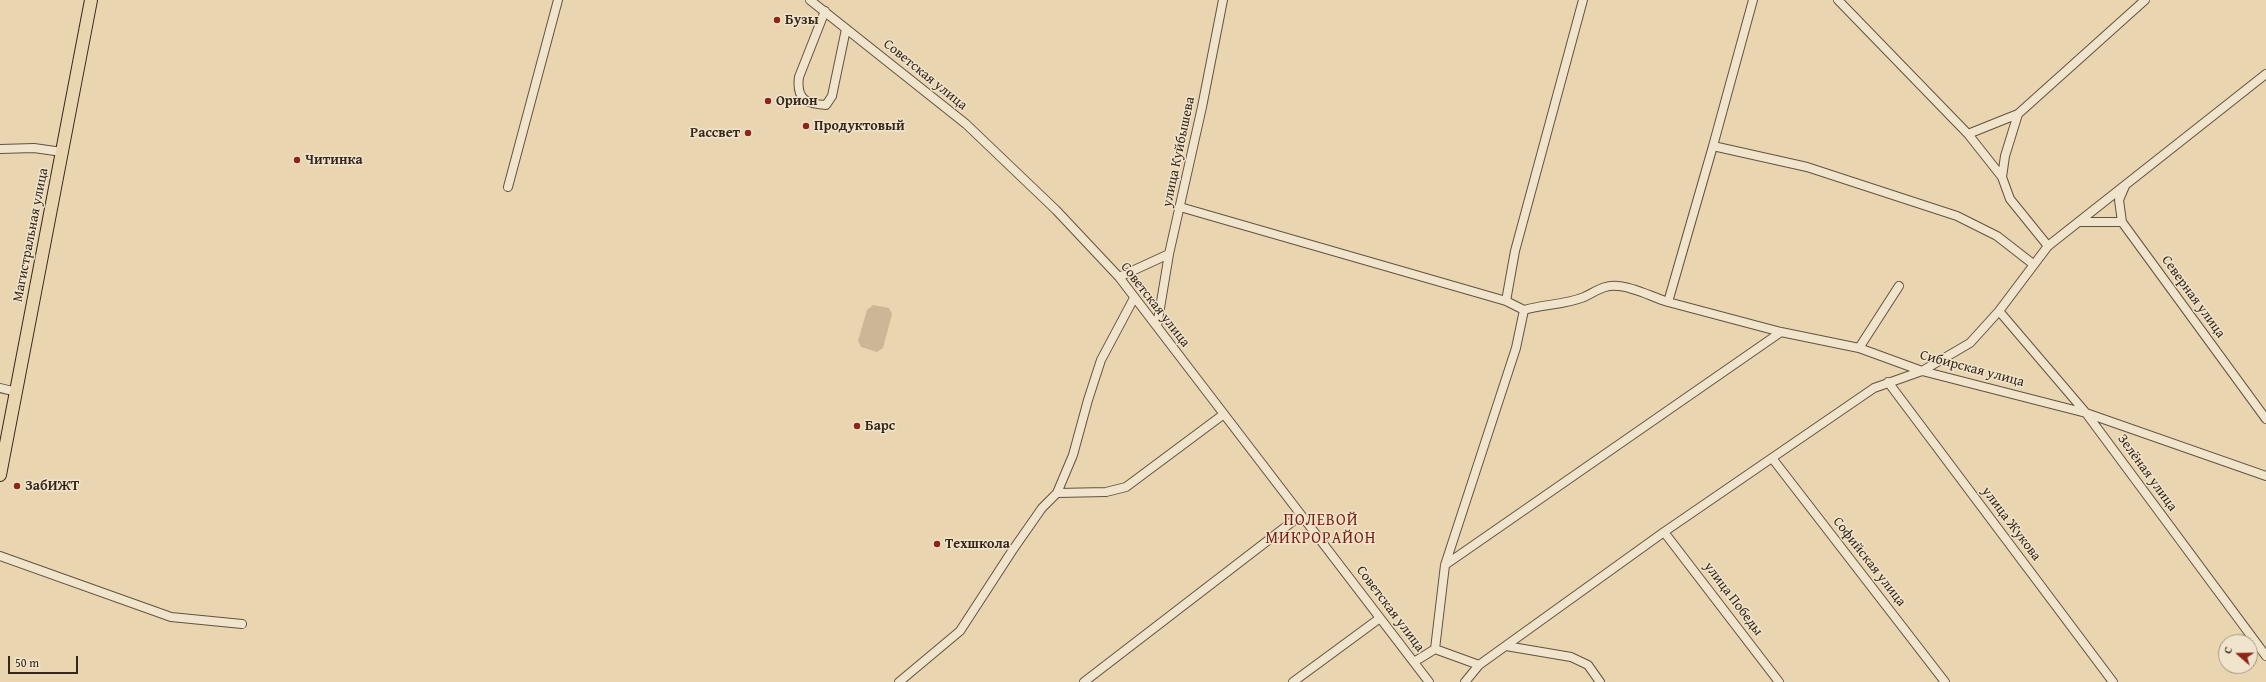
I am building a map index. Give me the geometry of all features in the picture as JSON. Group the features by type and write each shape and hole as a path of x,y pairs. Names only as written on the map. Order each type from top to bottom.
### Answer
{"main road":[{"name":"Магистральная улица","path":"0,475 3,448 17,392 90,0"}],"street":[{"path":"508,187 558,0"},
{"name":"Советская улица","path":"810,0 966,124 1056,210 1119,277 1414,662 1425,680"},
{"name":"улица Куйбышева","path":"1157,326 1169,254 1223,0"},
{"path":"1506,301 1515,251 1583,0"},
{"path":"1668,302 1753,0"},
{"path":"1838,0 1968,134 2002,177 2010,199 2048,246"},
{"path":"1968,134 2018,114 2145,0"},
{"path":"825,11 799,77 798,88 803,99 812,105 826,105 832,96 846,29"},
{"path":"1465,682 1479,665 1664,532 1874,388 1922,371 1970,343 1999,311 2048,246 2266,74"},
{"path":"2002,177 2005,156 2018,114"},
{"path":"1713,146 1808,167 1944,211 1997,236 2033,264"},
{"path":"0,149 34,148 62,152"},
{"name":"Северная улица","path":"2126,185 2119,200 2122,222 2266,419"},
{"path":"1180,207 1506,301 1524,310 1516,348 1445,565 1435,649"},
{"path":"2079,222 2122,222"},
{"path":"1119,277 1169,254"},
{"name":"Сибирская улица","path":"1524,310 1566,302 1583,297 1600,288 1618,286 1668,302 1781,332 1859,348 1922,371 2086,413 2266,476"},
{"path":"1859,348 1899,286"},
{"path":"899,682 960,631 1042,508 1057,493 1073,455 1101,360 1134,298"},
{"name":"Зелёная улица","path":"1999,311 2086,413 2266,656"},
{"path":"1445,565 1781,332"},
{"name":"улица Жукова","path":"1888,382 2113,682"},
{"path":"0,388 17,392"},
{"path":"1057,493 1106,492 1126,487 1224,414"},
{"name":"Софийская улица","path":"1772,458 1945,682"},
{"path":"1084,682 1301,515"},
{"name":"улица Победы","path":"1664,532 1779,682"},
{"path":"0,556 170,617 242,624"},
{"path":"1293,682 1380,618"},
{"path":"1506,646 1571,657 1588,665 1600,682"},
{"path":"1414,662 1435,649"},
{"path":"1435,649 1479,665"}],"shaded area":[{"path":"873,305 889,308 892,314 883,348 877,352 861,347 858,341 867,310"}],"place":[{"name":"Бузы","path":"777,20"},
{"name":"Орион","path":"768,101"},
{"name":"Продуктовый","path":"806,126"},
{"name":"Рассвет","path":"748,133"},
{"name":"Читинка","path":"297,160"},
{"name":"Барс","path":"857,426"},
{"name":"ЗабИЖТ","path":"17,486"},
{"name":"Техшкола","path":"937,544"}],"district":[{"name":"ПОЛЕВОЙ МИКРОРАЙОН","path":"1321,530"}]}
